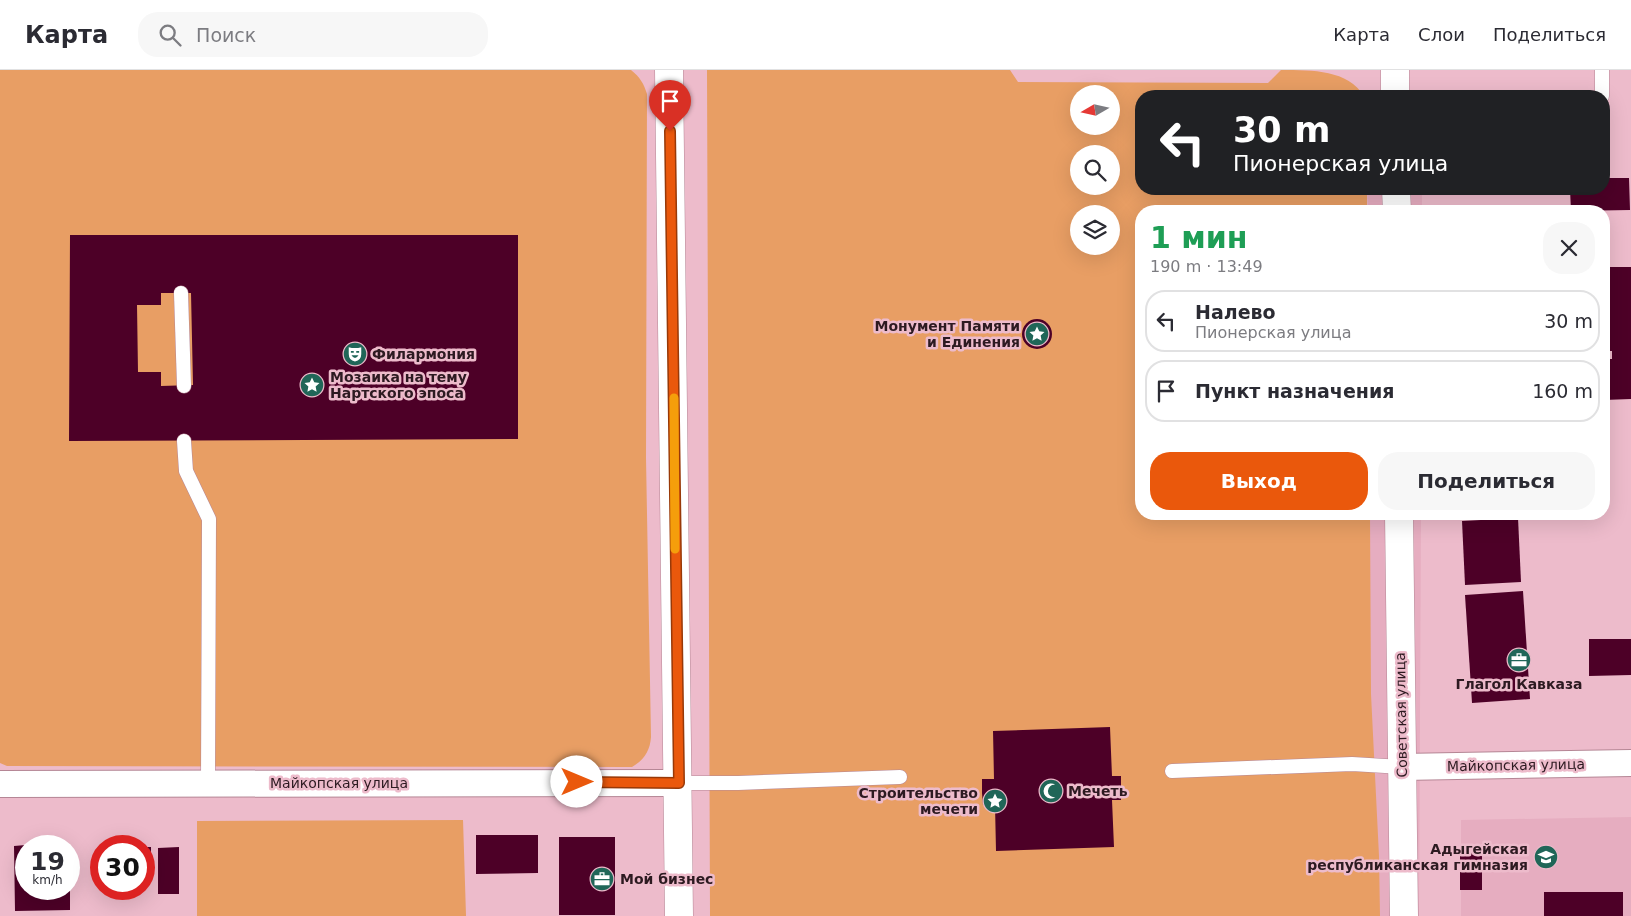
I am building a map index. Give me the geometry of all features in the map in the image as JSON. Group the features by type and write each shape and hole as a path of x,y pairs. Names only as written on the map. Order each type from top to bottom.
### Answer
{"main road":[{"path":"669,70 679,783 679,916"},
{"path":"1395,70 1395,90"},
{"name":"Советская улица","path":"1399,520 1404,916"}],"street":[{"name":"Майкопская улица","path":"1402,767 1631,762"},
{"name":"Майкопская улица","path":"0,784 679,783"}],"lane":[{"path":"1602,70 1602,90"},
{"path":"181,293 184,386"},
{"path":"184,441 186,471 209,519 208,783"},
{"path":"1172,771 1352,764 1402,767"},
{"path":"679,783 748,783 900,777"}],"shaded area":[{"path":"0,70 631,70 637,75 647,94 646,458 651,737 648,751 640,761 632,767 7,766 0,763"},
{"path":"707,70 1010,70 1018,82 1268,83 1281,70 1293,70 1329,73 1349,81 1357,87 1359,90 1135,90 1135,195 1367,195 1367,205 1135,205 1135,520 1370,520 1371,694 1380,916 710,916"},
{"path":"1367,195 1422,195 1422,205 1368,205"},
{"path":"1367,520 1421,520 1419,916 1363,916"},
{"name":"Адыгейская республиканская гимназия","path":"1631,817 1631,916 1461,916 1461,820"},
{"path":"463,820 466,916 197,916 197,821"}],"building":[{"path":"1610,178 1629,178 1630,210 1610,210 1610,205 1571,205 1570,195 1610,195"},
{"name":"Филармония","path":"70,235 518,235 518,439 69,441","holes":["161,293 191,293 193,385 161,386 161,372 138,372 137,305 161,305"]},
{"path":"1610,267 1631,267 1631,399 1610,400 1610,359 1612,359 1612,351 1610,351"},
{"path":"1037,319 1048,323 1052,334 1048,345 1037,349 1026,345 1022,334 1026,323"},
{"path":"1518,520 1521,582 1465,585 1462,521"},
{"path":"1523,591 1530,699 1472,703 1465,595"},
{"path":"1589,639 1631,639 1631,675 1589,676"},
{"name":"Мечеть","path":"1110,727 1112,776 1121,776 1121,800 1112,800 1114,847 996,851 995,805 983,805 982,793 982,779 994,779 993,731"},
{"path":"476,835 538,835 538,873 476,874"},
{"path":"559,837 615,837 615,915 559,915"},
{"path":"1460,845 1482,845 1482,890 1460,890"},
{"path":"14,846 15,900 70,900 70,910 15,911"},
{"path":"179,847 179,894 158,894 158,848"},
{"path":"1544,892 1623,892 1623,916 1544,916"}],"slow traffic":[{"path":"674,398 675,549"}],"place":[{"name":"Монумент Памяти и Единения","path":"1037,334"},
{"name":"Филармония","path":"355,354"},
{"name":"Мозаика на тему Нартского эпоса","path":"312,385"},
{"name":"Глагол Кавказа","path":"1519,660"},
{"name":"Мечеть","path":"1051,791"},
{"name":"Строительство мечети","path":"995,801"},
{"name":"Адыгейская республиканская гимназия","path":"1546,857"},
{"name":"Мой бизнес","path":"602,879"}],"route":[{"path":"577,782 679,783 670,131"}]}
